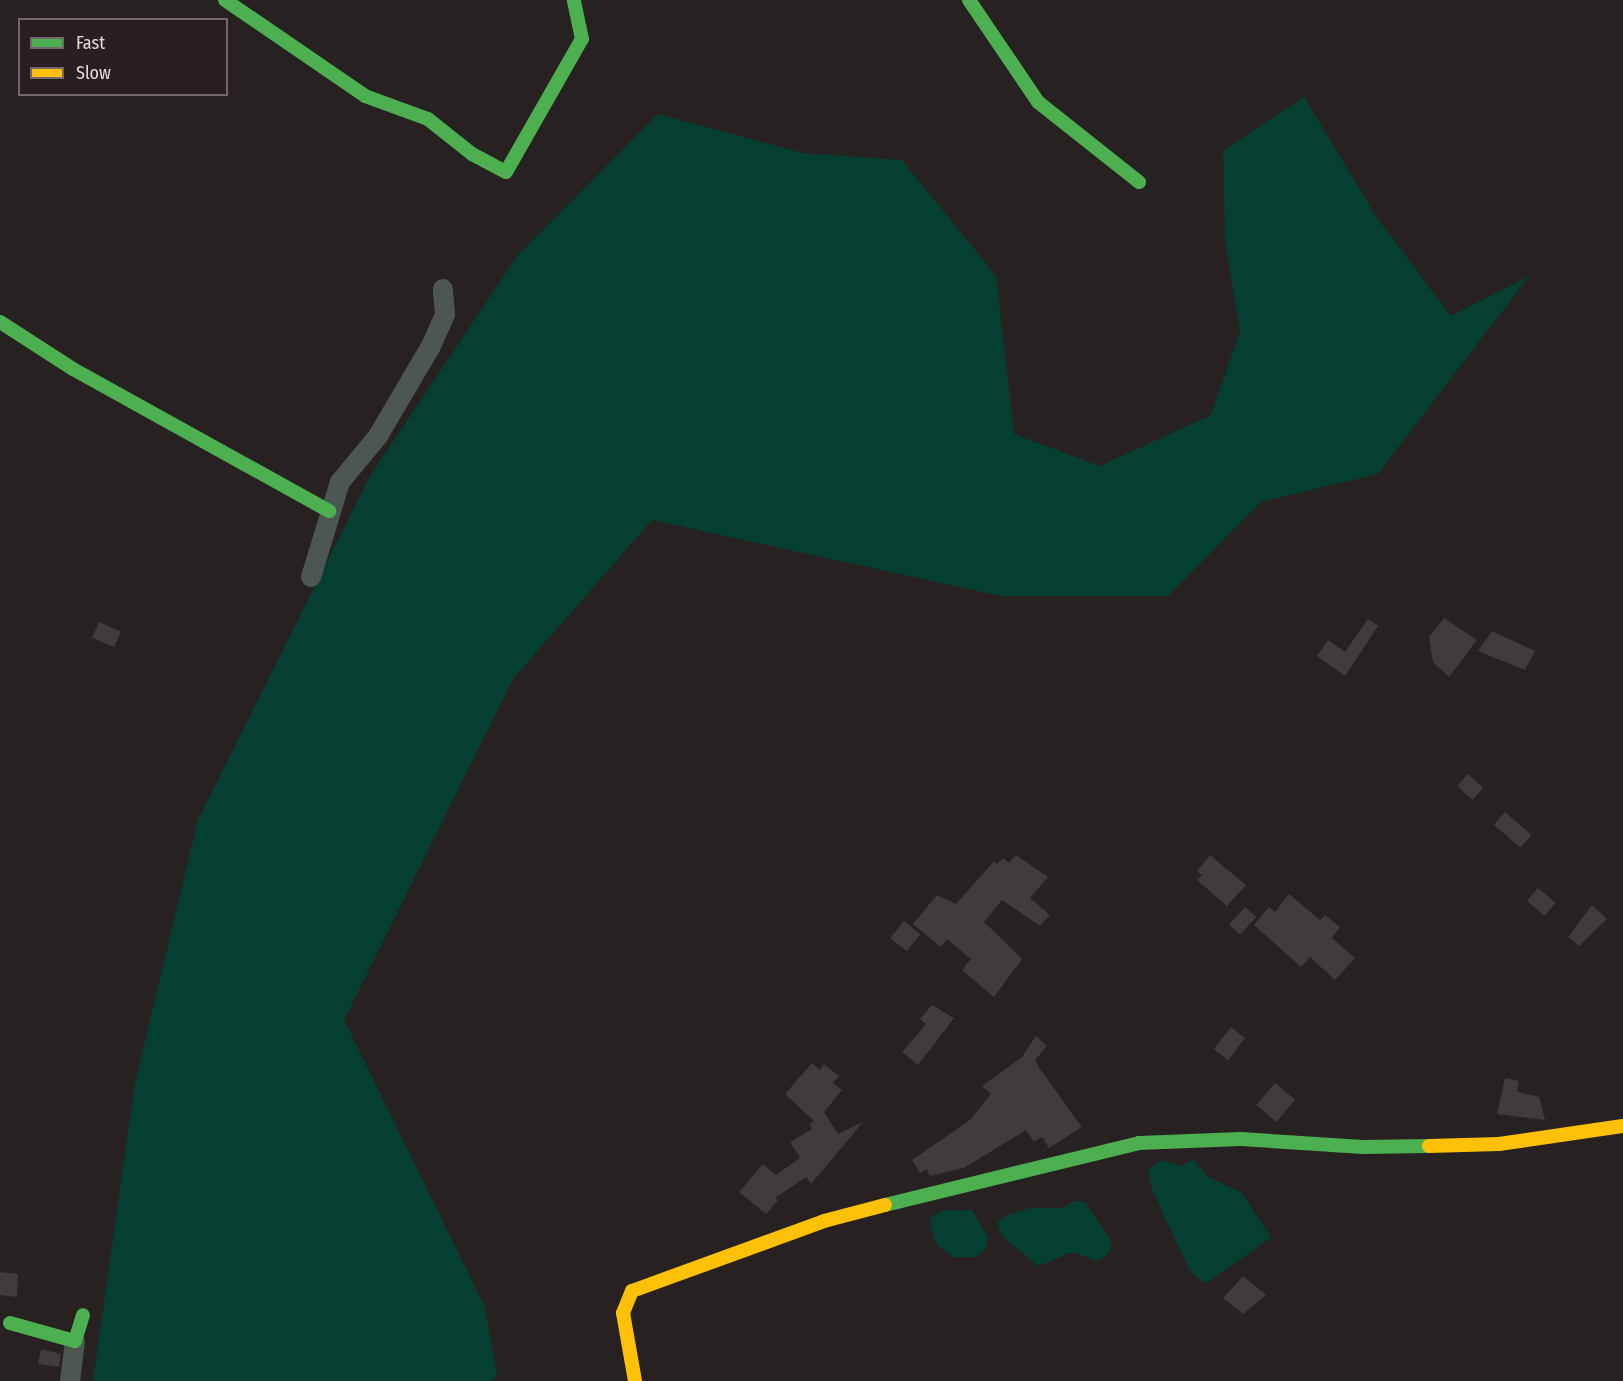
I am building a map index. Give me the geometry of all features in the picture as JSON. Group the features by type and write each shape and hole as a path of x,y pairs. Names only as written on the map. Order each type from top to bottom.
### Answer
{"street":[{"path":"225,0 366,96 428,120 472,154 506,172 582,39 574,0"},
{"path":"969,0 1038,102 1139,182"},
{"path":"311,577 329,511 340,482 378,436 431,346 445,314 443,290"},
{"path":"0,322 73,369 329,511"},
{"path":"635,1381 623,1312 632,1291 824,1221 917,1196 1139,1143 1241,1139 1363,1147 1487,1144 1623,1126"},
{"path":"70,1381 75,1341 83,1315"},
{"path":"10,1323 75,1341"}],"shaded area":[{"path":"1304,97 1376,216 1451,316 1529,276 1378,474 1261,502 1168,596 1001,596 652,520 513,679 344,1020 485,1307 497,1377 490,1381 93,1381 135,1083 198,820 370,476 517,256 658,114 803,153 902,160 996,276 1014,434 1100,466 1211,415 1240,331 1225,240 1223,151"},
{"path":"1161,1160 1181,1166 1193,1160 1209,1177 1242,1193 1271,1238 1206,1283 1200,1280 1190,1271 1153,1192 1148,1170"},
{"path":"1074,1201 1085,1202 1110,1239 1111,1252 1097,1261 1073,1252 1038,1266 1001,1235 997,1223 1005,1216 1030,1208 1062,1208"},
{"path":"945,1210 972,1210 988,1238 984,1251 976,1257 953,1257 936,1244 930,1224 932,1216"}],"building":[{"path":"1444,618 1477,640 1449,677 1433,662 1429,637"},
{"path":"1368,619 1378,626 1345,676 1317,656 1328,640 1345,652"},
{"path":"99,622 121,632 114,647 92,638"},
{"path":"1492,631 1535,651 1525,670 1478,651"},
{"path":"1468,774 1483,788 1472,800 1457,786"},
{"path":"1505,812 1531,835 1520,848 1494,825"},
{"path":"1016,855 1048,877 1030,898 1050,915 1040,926 1002,900 984,922 1022,959 994,997 962,970 971,959 947,939 941,947 913,924 937,895 956,904 994,861 997,864 1003,858 1009,863"},
{"path":"1210,855 1246,885 1227,906 1197,880 1202,875 1197,871"},
{"path":"1538,888 1556,903 1545,916 1527,901"},
{"path":"1289,894 1320,920 1325,915 1340,927 1332,938 1355,958 1335,980 1310,957 1301,967 1254,925 1269,907 1275,912"},
{"path":"1592,905 1607,919 1579,946 1568,937"},
{"path":"1245,907 1256,917 1240,935 1229,925"},
{"path":"904,921 920,934 906,951 890,938"},
{"path":"932,1005 954,1018 918,1065 902,1052 926,1024 920,1019"},
{"path":"1231,1027 1245,1038 1228,1060 1214,1049"},
{"path":"1036,1036 1047,1046 1035,1060 1082,1127 1049,1148 1042,1137 1034,1142 1026,1130 964,1168 930,1176 926,1169 920,1173 912,1160 970,1120 991,1094 982,1086 1022,1057"},
{"path":"812,1063 820,1070 824,1064 839,1076 833,1083 842,1090 824,1112 838,1134 863,1122 811,1184 806,1177 775,1198 778,1200 766,1214 739,1192 763,1164 776,1175 800,1158 790,1142 812,1129 809,1124 814,1121 785,1094"},
{"path":"1505,1078 1519,1081 1517,1092 1539,1097 1545,1120 1497,1114"},
{"path":"1275,1083 1295,1100 1276,1122 1256,1105"},
{"path":"0,1272 18,1274 17,1297 0,1295"},
{"path":"1243,1276 1266,1295 1243,1314 1223,1298"},
{"path":"41,1349 61,1354 59,1367 38,1364"}],"traffic: fast":[{"path":"225,0 365,96 428,119 472,154 506,172 582,39 574,0"},
{"path":"969,0 1038,102 1139,182"},
{"path":"0,322 73,369 329,511"},
{"path":"885,1205 1139,1143 1241,1139 1363,1147 1429,1146"},
{"path":"10,1323 75,1341 83,1315"}],"traffic: slow":[{"path":"1429,1146 1499,1144 1623,1126"},
{"path":"635,1381 623,1313 632,1291 824,1221 885,1205"}]}
